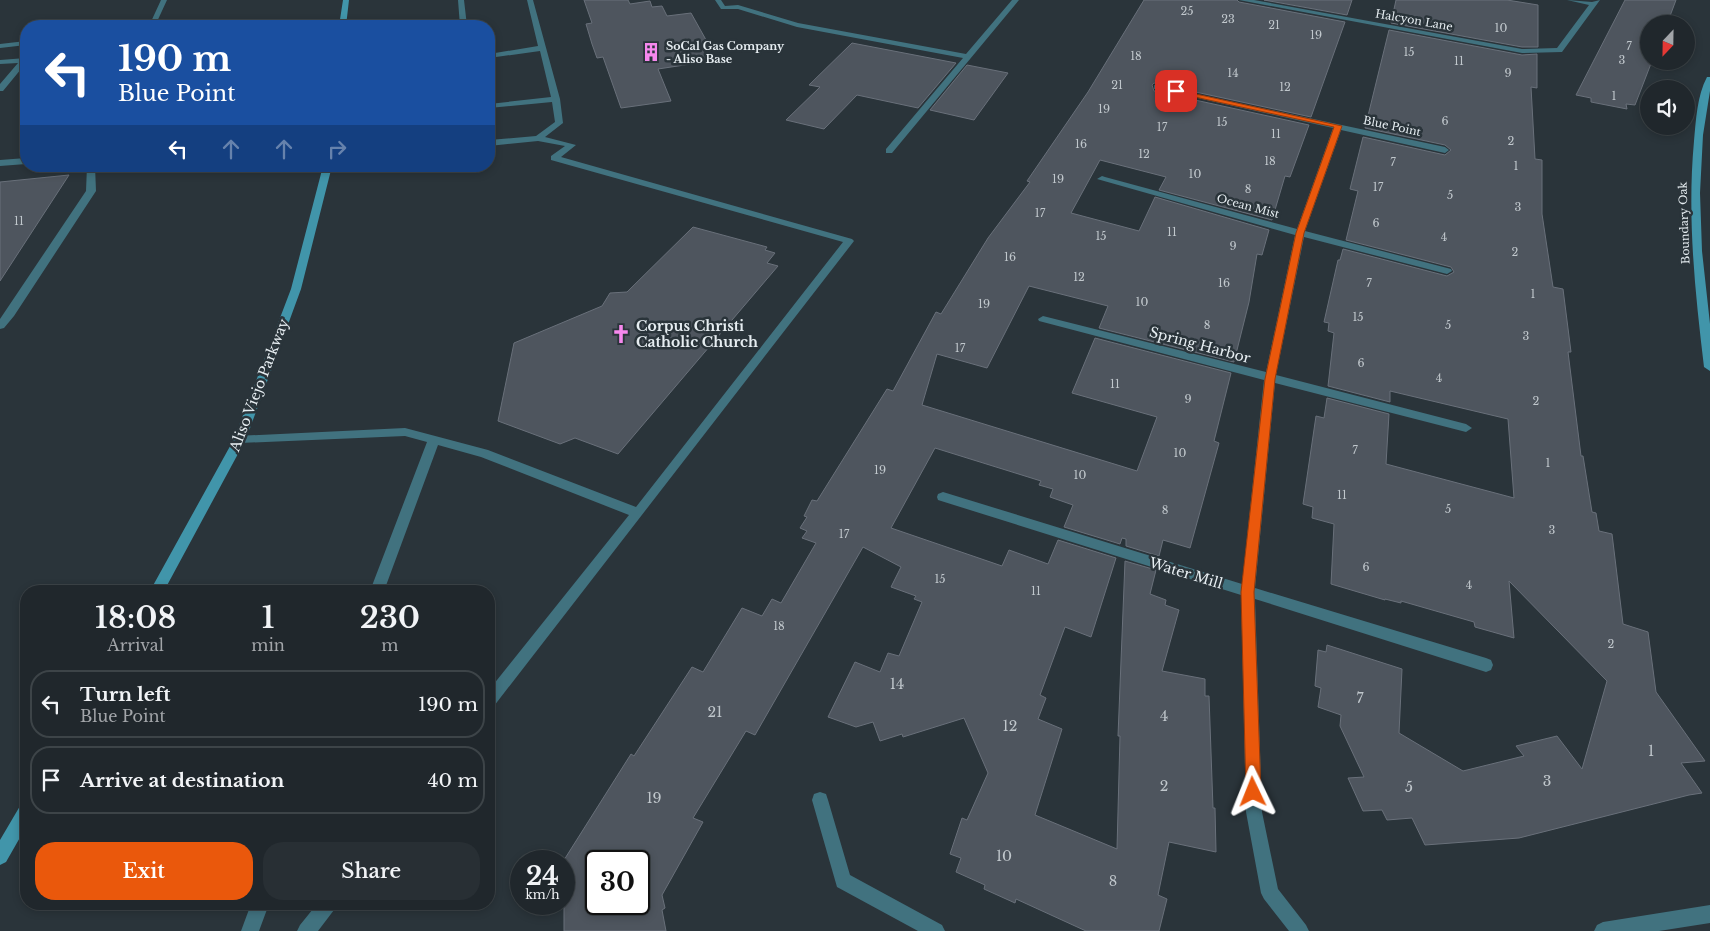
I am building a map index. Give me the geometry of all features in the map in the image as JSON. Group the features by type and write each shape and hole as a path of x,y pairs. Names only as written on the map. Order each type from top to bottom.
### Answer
{"main road":[{"path":"343,20 346,0"},
{"name":"Boundary Oak","path":"1710,79 1702,114 1695,171 1696,241 1710,366"},
{"name":"Aliso Viejo Parkway","path":"160,585 240,439 296,289 326,172"},
{"path":"0,856 20,822"}],"street":[{"path":"155,20 164,0"},
{"path":"461,0 463,20"},
{"path":"530,0 556,98 559,123 538,138"},
{"path":"718,0 723,8 736,3 797,25 968,56"},
{"path":"889,151 1016,0"},
{"name":"Halcyon Lane","path":"1242,0 1522,51 1559,50 1596,2"},
{"path":"1570,0 1596,2"},
{"path":"0,46 20,44"},
{"path":"495,55 543,48"},
{"path":"0,62 20,60"},
{"path":"0,89 20,66"},
{"name":"Blue Point","path":"1158,87 1445,150"},
{"path":"495,105 556,98"},
{"path":"1300,931 1270,893 1254,812 1248,592 1270,379 1300,233 1338,126"},
{"path":"495,142 538,138 572,145 554,158 849,241 495,693"},
{"path":"0,163 20,162"},
{"path":"0,326 10,314 92,191 91,172"},
{"name":"Ocean Mist","path":"1102,179 1447,271"},
{"name":"Spring Harbor","path":"1043,319 1466,428"},
{"path":"240,439 405,432 484,453 638,513"},
{"path":"380,585 434,440"},
{"name":"Water Mill","path":"943,497 1486,665"},
{"path":"820,800 843,881 936,931"},
{"path":"250,931 258,910"},
{"path":"306,931 323,910"},
{"path":"1605,931 1710,914"}],"building":[{"name":"SoCal Gas Company - Aliso Base","path":"584,0 628,0 630,4 650,1 652,7 662,6 667,16 691,13 710,47 704,48 711,61 658,69 671,101 621,108 603,57 597,58 592,44 586,24 592,23"},
{"path":"1144,0 1237,0 1239,2 1345,22 1311,117 1154,83 1152,85 1154,91 1309,125 1290,177 1285,176 1272,220 1159,190 1166,177 1100,160 1071,213 1139,231 1155,197 1269,230 1262,255 1257,254 1249,302 1234,362 1099,328 1108,306 1029,286 987,368 937,354 922,405 1137,471 1157,417 1072,393 1095,338 1231,373 1214,441 1219,443 1190,548 1163,540 1159,556 1126,546 1126,539 1122,538 1120,544 1064,527 1073,505 1050,497 1053,489 1039,485 1041,481 935,448 891,528 1002,566 1009,550 1048,564 1058,540 1116,558 1091,637 1065,627 1040,695 1046,698 1038,719 1062,729 1035,815 1117,849 1120,736 1118,736 1125,561 1156,570 1150,594 1166,600 1165,605 1179,610 1162,671 1205,679 1205,696 1209,696 1216,852 1169,842 1158,895 1167,899 1159,931 1086,931 1016,899 1015,903 984,889 985,885 956,872 961,858 950,854 962,818 967,820 988,773 964,718 903,737 902,734 880,741 873,722 856,727 828,717 855,662 880,672 888,653 899,656 922,602 914,599 916,596 891,587 901,567 863,547 755,735 746,731 693,818 703,822 662,895 665,908 662,910 666,931 564,931 564,915 575,915 575,850 570,850 631,754 634,756 692,667 703,672 742,608 762,616 772,599 781,603 816,543 802,538 807,531 800,528 807,517 804,516 812,500 817,501 887,389 893,391 936,312 941,314 988,238 1030,182 1027,181 1088,92"},
{"path":"1264,0 1352,0 1347,15"},
{"path":"1396,0 1507,0 1538,5 1538,47 1522,47 1391,23"},
{"path":"1625,0 1676,0 1670,15 1640,15 1640,70 1649,70 1645,80 1640,80 1640,92 1635,105 1626,104 1627,109 1591,102 1591,98 1576,95"},
{"path":"1389,30 1522,55 1537,54 1537,88 1531,87 1535,159 1542,160 1542,214 1553,287 1563,289 1571,352 1568,352 1581,456 1583,456 1592,512 1596,513 1599,531 1612,534 1623,624 1648,632 1656,692 1705,761 1681,763 1702,793 1519,838 1425,845 1412,818 1387,820 1382,810 1363,811 1348,778 1364,777 1340,726 1341,715 1318,707 1321,688 1315,686 1318,650 1326,652 1327,645 1402,669 1399,733 1463,771 1524,756 1516,746 1557,736 1582,769 1607,681 1509,581 1514,638 1475,627 1474,622 1401,601 1401,603 1385,600 1331,584 1334,524 1312,518 1313,507 1303,504 1316,416 1324,418 1327,398 1389,414 1386,464 1514,498 1508,419 1390,391 1390,402 1328,386 1334,333 1328,331 1329,323 1324,322 1338,260 1340,260 1343,249 1447,276 1454,272 1451,267 1346,240 1358,191 1350,189 1363,137 1445,155 1451,150 1445,145 1365,128"},
{"path":"852,43 956,63 918,108 857,95 824,129 786,120 820,87 809,85"},
{"path":"967,65 1008,73 974,120 930,110"},
{"path":"69,175 0,281 0,182"},
{"name":"Corpus Christi Catholic Church","path":"693,227 767,247 765,250 775,253 767,263 778,266 618,454 575,438 560,444 498,421 514,343 602,306 610,293 627,292"}],"place":[{"name":"SoCal Gas Company - Aliso Base","path":"651,52"},
{"name":"Corpus Christi Catholic Church","path":"621,334"}],"route":[{"path":"1176,91 1338,126 1300,233 1270,379 1248,592 1253,792"}]}
